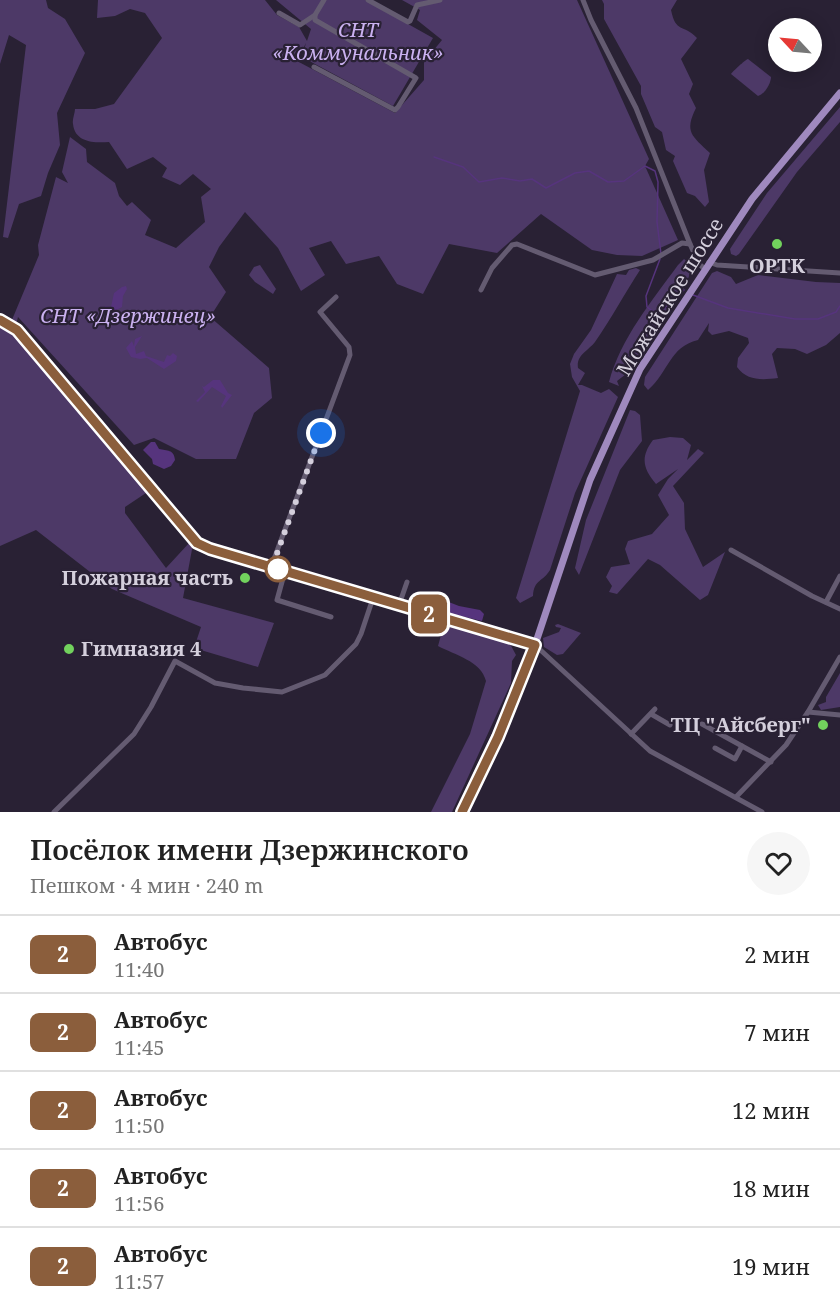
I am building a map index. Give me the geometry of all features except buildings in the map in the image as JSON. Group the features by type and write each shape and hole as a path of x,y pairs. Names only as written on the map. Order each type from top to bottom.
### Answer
{"main road":[{"name":"Можайское шоссе","path":"462,812 498,737 535,645 582,500 646,360 757,191 840,93"}],"street":[{"path":"279,13 300,25 315,15 324,0"},
{"path":"368,0 408,22 417,5 440,0"},
{"path":"583,0 636,108 690,244 699,264 705,269"},
{"path":"314,67 395,110 416,78 318,22 315,20 315,15"},
{"path":"481,290 492,268 512,245 517,243 595,275 653,260 682,243 690,244"},
{"path":"710,262 718,265 840,273"},
{"path":"272,567 350,355 349,347 320,312 336,297"},
{"path":"0,320 17,330 194,541 210,549 285,572 535,645 658,757 736,796 751,809 762,812"},
{"path":"731,550 812,596 840,609"},
{"path":"285,572 277,600 331,617"},
{"path":"826,602 840,576"},
{"path":"399,605 407,582"},
{"path":"54,812 134,734 174,662 215,683 282,692 324,675 356,644 373,598"},
{"path":"736,796 786,745 840,657"},
{"path":"631,734 653,711 670,725"},
{"path":"808,712 840,715"},
{"path":"702,724 771,762"},
{"path":"715,748 735,759 742,746"}],"green space":[{"path":"0,0 46,0 48,8 65,19 85,53 57,113 60,145 41,196 19,204 8,238 3,237 26,45 9,35 0,64"},
{"path":"98,0 265,0 277,15 299,27 307,41 311,29 276,0 365,0 433,38 393,106 302,57 306,43 297,61 395,113 424,80 424,62 442,40 417,20 420,10 402,0 577,0 649,159 645,166 678,240 642,256 617,255 592,250 541,214 497,253 449,244 423,294 397,284 379,256 346,264 331,241 309,248 325,275 301,291 278,248 245,212 219,247 209,267 226,292 210,317 269,368 272,398 254,413 236,459 196,459 154,438 134,445 18,317 14,332 149,491 125,507 125,513 166,568 190,542 193,544 183,598 274,623 258,667 194,648 201,627 112,589 36,530 0,546 0,324 9,327 39,255 38,245 56,177 68,183 62,172 70,137 86,149 87,162 115,183 119,196 127,206 132,202 151,220 145,235 176,248 205,222 201,197 211,189 193,174 180,185 162,177 167,168 153,157 127,169 109,142 86,140 75,130 73,122 75,109 95,109 114,104 162,38 145,13 130,9 115,16 97,18"},
{"path":"602,0 677,0 671,10 675,22 697,38 681,59 693,84 689,94 696,108 690,128 694,138 710,153 704,170 709,202 705,207 695,196 687,193 673,161 675,156 666,150 662,132 655,127 641,94 641,86 604,19"},
{"path":"748,59 771,77 767,88 758,96 731,74"},
{"path":"840,107 840,122 797,172 739,254 736,256 731,254 730,249 767,193"},
{"path":"684,259 689,263 691,270 686,285 630,371 617,381 619,386 609,382 629,335"},
{"path":"260,265 276,289 273,294 249,275 254,267"},
{"path":"636,268 640,270 601,333 581,356 578,364 578,368 585,373 578,385 601,393 609,389 618,397 575,493 550,570 535,586 533,596 520,603 516,598 580,391 572,377 570,364 574,354 591,330 617,274 626,275 629,270"},
{"path":"717,271 731,277 736,284 758,275 840,283 840,333 826,345 807,354 795,349 777,348 772,354 778,378 761,379 745,375 737,367 738,358 749,343 748,338 729,331 712,335 708,331 709,323 698,340 688,343 675,354 661,376 648,390 644,385 645,377 712,273"},
{"path":"630,410 640,415 642,441 620,470 579,575 575,568 586,520"},
{"path":"670,437 683,438 691,445 687,460 698,449 704,453 673,486 684,503 685,529 703,567 725,552 708,595 700,600 660,565 648,559 617,594 609,592 612,586 606,577 611,567 630,564 625,549 628,541 652,534 669,515 658,495 668,479 678,469 656,484 648,473 645,457 653,440"},
{"path":"444,624 509,642 516,655 512,661 511,683 452,812 431,812 470,734 486,681 479,668 438,646"},
{"path":"558,624 581,633 563,654 557,655 544,647 543,638 559,632 561,628 555,625"},
{"path":"840,673 840,707 821,710 818,705 826,702 826,697"}],"shaded area":[{"path":"126,286 127,289 123,296 122,307 113,312 106,312 105,306 111,307 114,293"},
{"path":"142,336 135,347 136,354 144,351 146,356 164,362 167,355 170,356 173,353 177,356 176,361 164,369 147,358 131,357 126,348 132,341 134,346 135,339"},
{"path":"213,380 220,380 228,393 232,395 222,408 226,396 212,387 198,402 196,401 205,392 202,386 204,387"},
{"path":"151,442 155,442 159,449 170,451 173,454 175,460 171,466 164,469 153,464 152,459 143,450"},
{"path":"436,597 459,606 480,610 484,614 482,621 435,610 431,607 432,598"}],"waterway":[{"path":"434,157 463,167 479,182 502,178 520,181 532,179 546,188 575,173 589,171 608,182 624,181 645,166 655,171 658,182 657,222 661,254"},
{"path":"660,259 646,296 647,307 655,313 659,312 684,290"},
{"path":"693,295 728,308 795,319 818,319 836,312 840,306"}],"bus line":[{"name":"2","path":"0,320 17,330 197,543 243,559 535,645 498,737 462,812"}],"place":[{"name":"ОРТК","path":"777,244"},
{"name":"Пожарная часть","path":"245,578"},
{"name":"Гимназия 4","path":"69,649"},
{"name":"ТЦ \"Айсберг\"","path":"823,725"}],"route":[{"path":"278,569 272,567 321,433"}],"park label":[{"name":"СНТ «Коммунальник»","path":"358,42"},
{"name":"СНТ «Дзержинец»","path":"128,316"}]}
